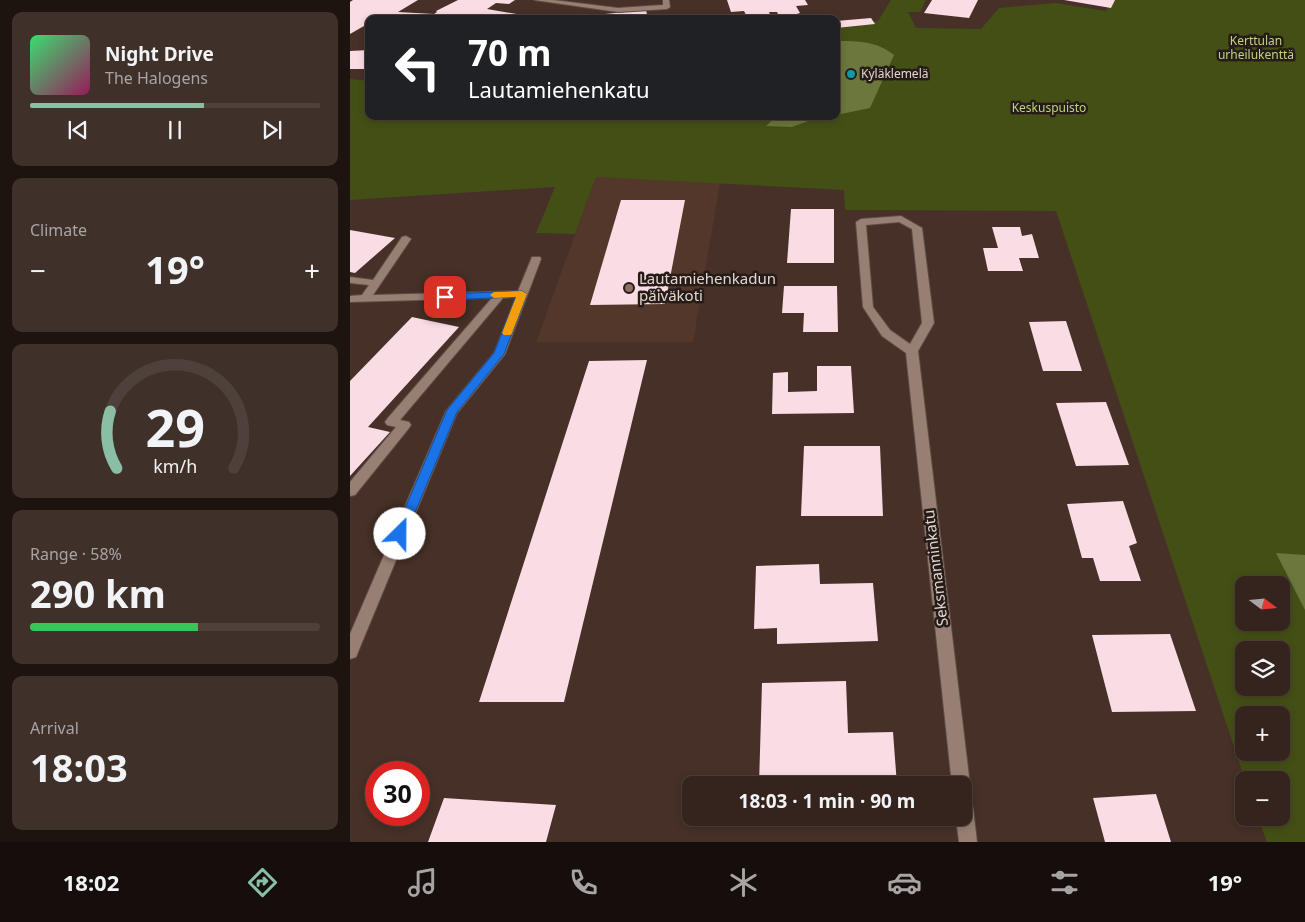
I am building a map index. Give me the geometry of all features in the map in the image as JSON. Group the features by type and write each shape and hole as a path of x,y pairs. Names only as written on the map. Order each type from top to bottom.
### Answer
{"street":[{"path":"536,0 629,10 667,7 666,0"},
{"path":"901,219 918,228 928,323 912,351 886,333 868,307 861,222 901,219"},
{"path":"366,298 406,239"},
{"path":"350,652 452,410 499,354 536,259"},
{"path":"350,280 376,283"},
{"path":"350,491 406,425 391,422 501,294"},
{"path":"350,299 522,294"},
{"name":"Seksmanninkatu","path":"912,351 960,776"},
{"path":"966,826 968,842"}],"shaded area":[{"name":"Lautamiehenkadun päiväkoti","path":"596,177 720,183 693,342 536,342"}],"green space":[{"name":"Keskuspuisto","path":"891,0 926,0 920,12 908,12 916,28 981,29 999,8 1056,3 1106,11 1112,0 1305,0 1305,842 1267,842 1261,826 1290,826 1290,771 1242,771 1239,761 1290,761 1290,706 1235,706 1235,750 1056,211 845,210 844,190 596,177 575,234 536,233 555,187 350,200 350,79 365,81 365,120 840,120 840,26 878,21"},
{"path":"840,41 874,44 894,55 870,108 840,114"},
{"path":"773,120 812,120 792,127 766,126"},
{"path":"1276,553 1305,555 1305,610 1290,581 1290,576 1288,576"}],"building":[{"path":"353,0 418,0 398,12 434,14 436,11 458,0 515,0 509,4 496,3 487,9 522,15 365,15 365,26 350,34 350,2"},
{"path":"727,0 805,0 808,5 796,6 800,13 793,15 778,15 777,12 769,12 770,15 746,15 744,11 731,12"},
{"path":"932,0 978,0 969,18 924,13"},
{"path":"1064,0 1115,0 1111,8"},
{"path":"646,10 647,15 605,15"},
{"path":"871,18 875,24 840,28 840,21"},
{"path":"365,50 365,69 350,69 350,51"},
{"path":"621,200 685,200 665,304 590,305"},
{"path":"791,209 834,209 834,263 787,263"},
{"path":"992,227 1020,227 1022,236 1032,234 1039,258 1019,258 1023,271 988,271 983,248 998,248"},
{"path":"350,230 395,238 355,273 350,272"},
{"path":"784,286 837,286 838,332 803,332 804,313 782,313"},
{"path":"412,317 459,327 368,427 390,432 350,476 350,381"},
{"path":"1066,321 1082,371 1043,371 1029,322"},
{"path":"647,360 564,702 479,702 589,361"},
{"path":"817,366 851,366 854,413 772,414 773,373 788,372 788,392 817,391"},
{"path":"1106,402 1129,465 1076,466 1056,403"},
{"path":"804,446 880,446 883,516 801,516"},
{"path":"1123,501 1137,543 1129,546 1141,581 1100,581 1093,558 1082,558 1067,504"},
{"path":"819,564 820,584 873,583 878,641 777,644 777,628 754,629 756,566"},
{"path":"1170,634 1196,711 1112,712 1092,635"},
{"path":"846,681 848,733 893,732 896,776 759,776 762,683"},
{"path":"1156,794 1171,842 1105,842 1093,798"},
{"path":"444,798 556,805 546,842 428,842"}],"slow traffic":[{"path":"494,295 522,294 507,333"}],"place":[{"name":"Kyläklemelä","path":"851,74"},
{"name":"Lautamiehenkadun päiväkoti","path":"629,288"}],"route":[{"path":"400,534 452,410 499,354 522,294 445,297"}],"park label":[{"name":"Kerttulan urheilukenttä","path":"1256,48"}]}
